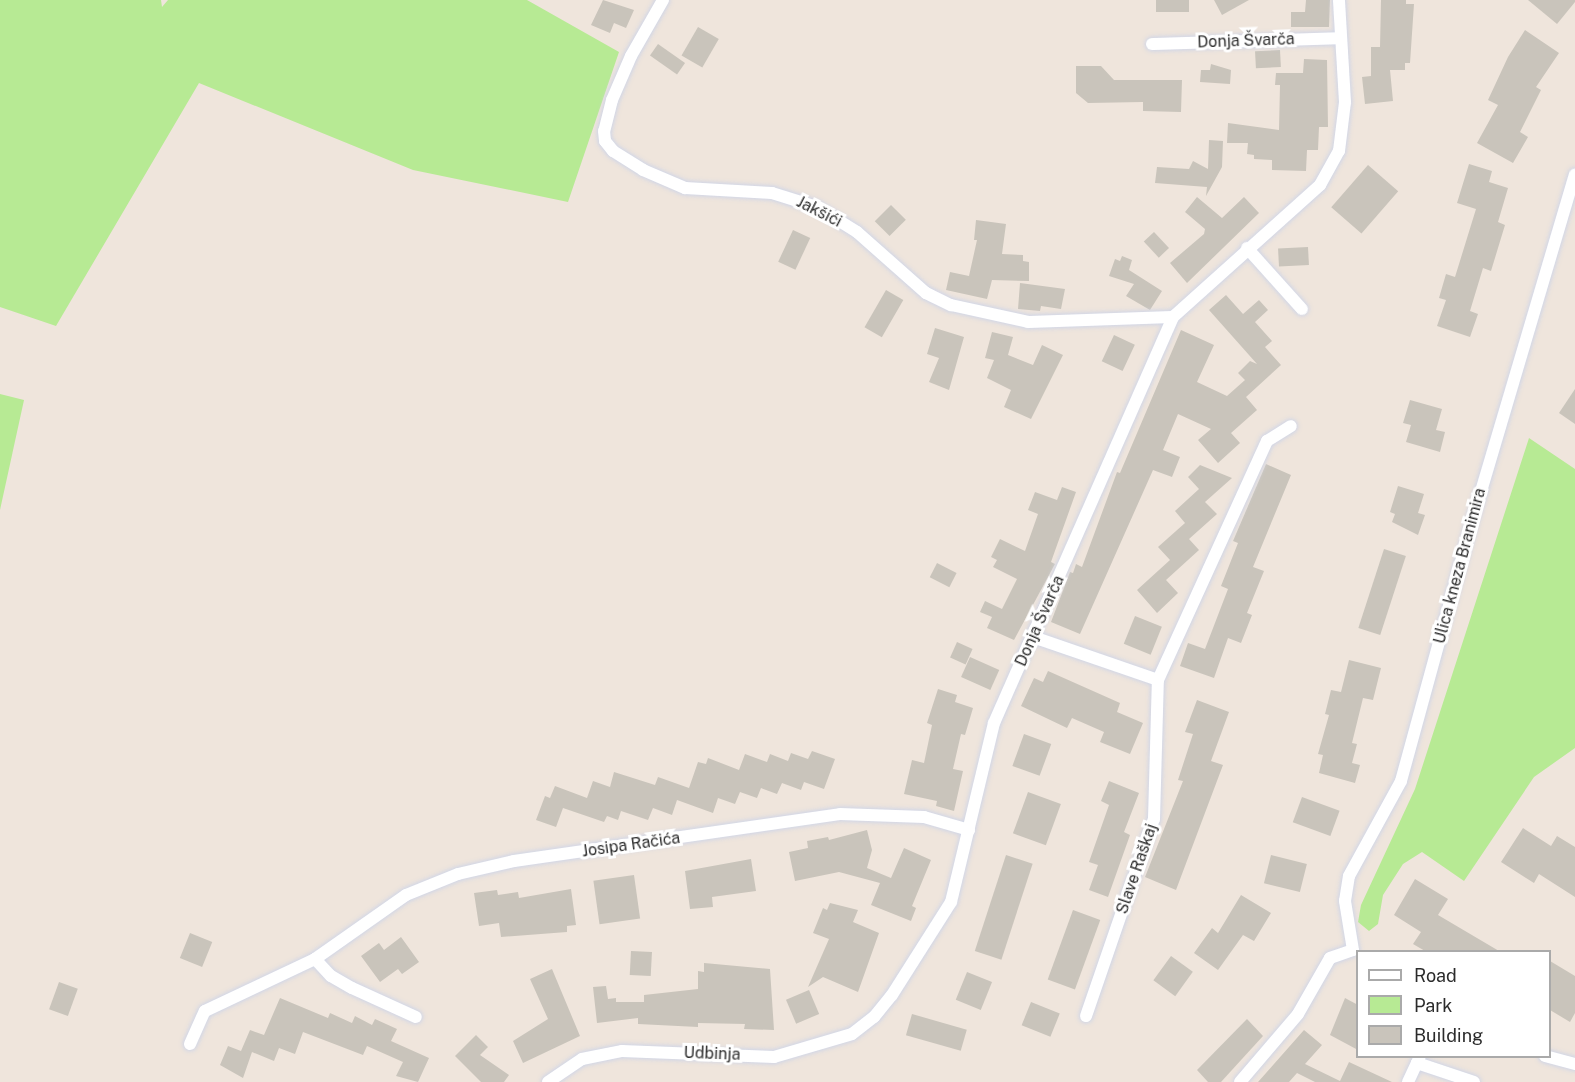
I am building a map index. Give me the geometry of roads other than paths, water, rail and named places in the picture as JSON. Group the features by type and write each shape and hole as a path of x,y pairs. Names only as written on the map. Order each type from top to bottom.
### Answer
{"street":[{"name":"Jakšići","path":"663,0 624,74 604,131 613,151 643,170 685,188 772,193 817,207 857,232 926,293 951,305 1028,322 1173,317"},
{"name":"Donja Švarča","path":"874,1017 914,964 951,902 994,723 1034,637 1173,317 1320,184 1339,151 1345,102 1339,0"},
{"name":"Donja Švarča","path":"1152,44 1340,38"},
{"name":"Ulica kneza Branimira","path":"1355,952 1346,901 1349,876 1401,781 1473,515 1575,175"},
{"path":"1564,211 1575,220"},
{"path":"1247,248 1302,309"},
{"name":"Slave Raškaj","path":"1086,1016 1154,819 1158,680 1267,441 1291,426"},
{"path":"1034,637 1158,680"},
{"name":"Josipa Račića","path":"190,1044 205,1011 315,959 406,895 458,874 514,861 840,814 924,817 969,830"},
{"path":"1240,1082 1298,1014 1330,958 1355,952"},
{"path":"315,959 331,976 416,1017"},
{"name":"Udbinja","path":"548,1082 582,1059 622,1051 774,1057 852,1034 874,1017"},
{"path":"1551,1058 1575,1064"},
{"path":"1408,1082 1419,1060 1447,1082"},
{"path":"1431,1068 1474,1082"}]}
